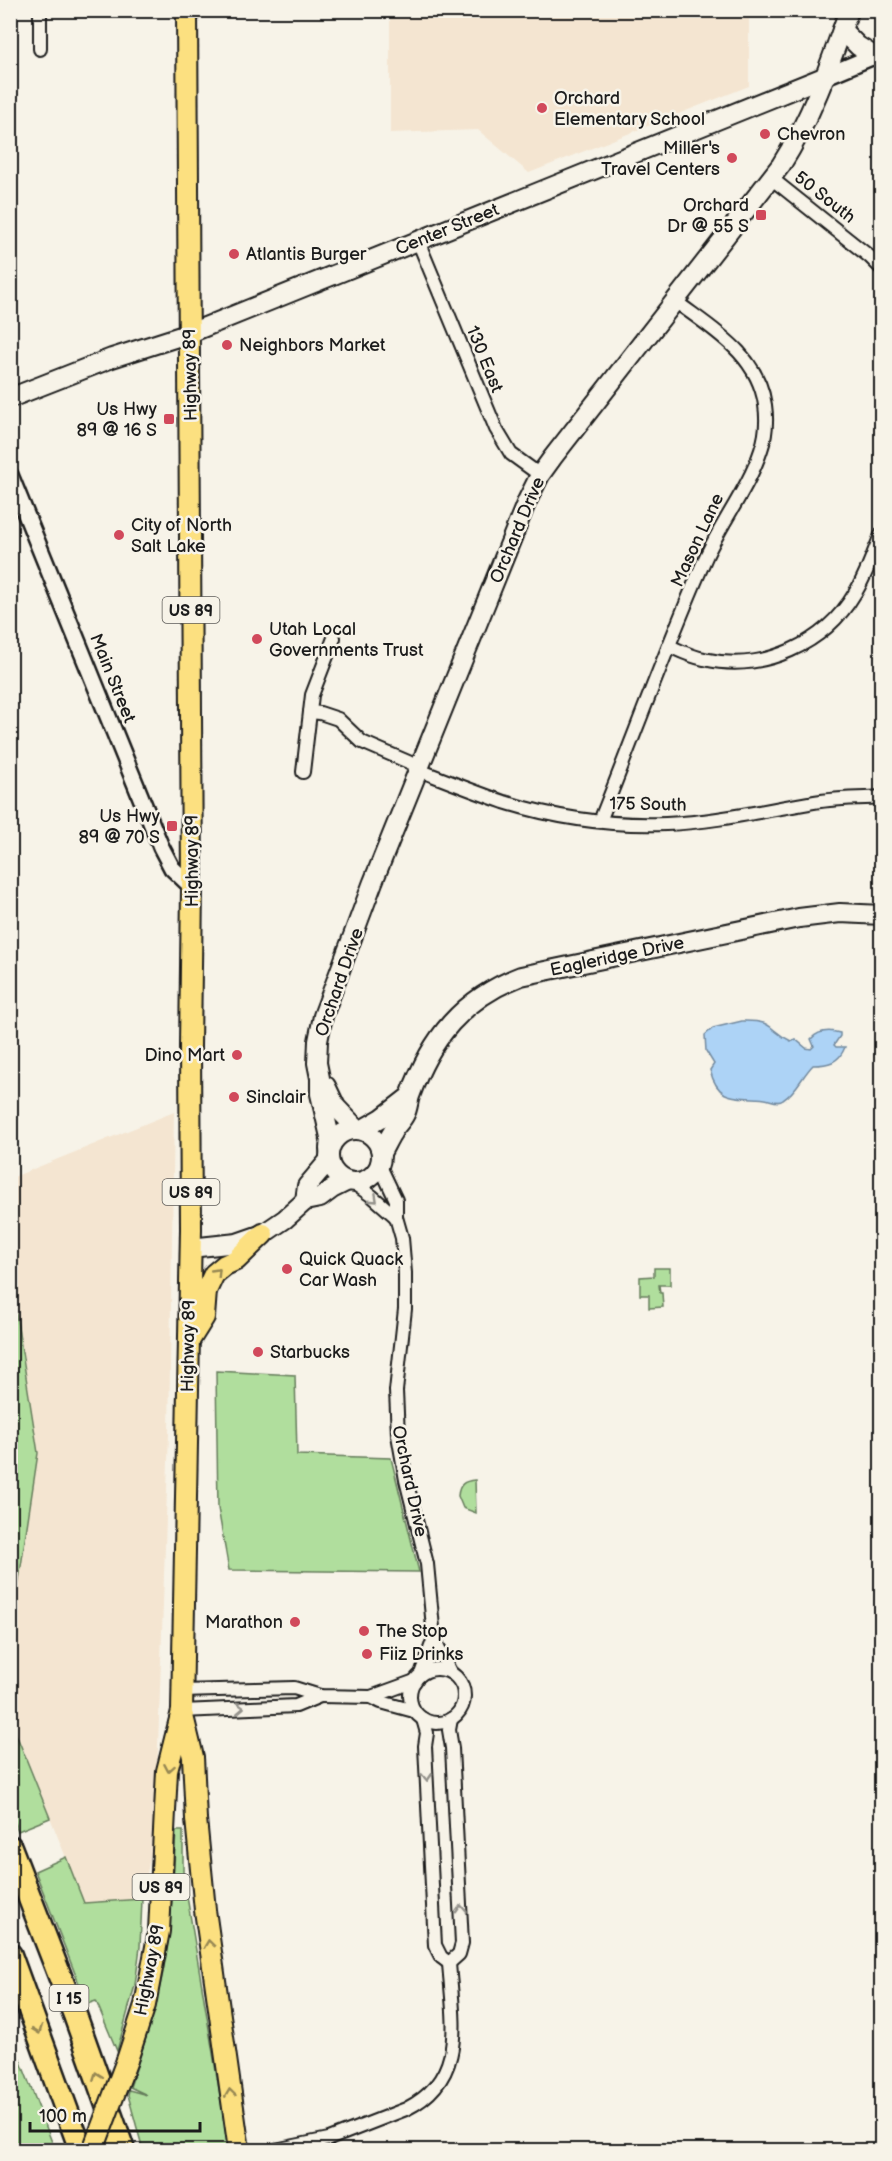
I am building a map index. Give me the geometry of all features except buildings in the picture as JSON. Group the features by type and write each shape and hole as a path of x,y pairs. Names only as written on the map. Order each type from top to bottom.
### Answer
{"highway":[{"name":"I 15","path":"10,1847 75,2014 123,2151"},
{"name":"I 15","path":"10,1955 81,2151"}],"main road":[{"name":"Highway 89","path":"93,2151 145,2005 159,1931 167,1772 182,1701 190,1248 192,887 187,10"},
{"name":"Orchard Drive","path":"329,1155 328,1125 320,1094 317,1052 323,1016 373,882 527,501 540,475 771,178 800,136 849,10"},
{"path":"842,30 858,46 878,54"},
{"name":"Center Street","path":"10,398 112,358 190,333 825,76"},
{"name":"Eagleridge Drive","path":"380,1159 391,1133 405,1114 431,1050 446,1028 476,998 502,983 537,973 799,918 840,913 882,915"},
{"name":"Orchard Drive","path":"320,1078 329,1090 336,1107 359,1130"},
{"name":"Eagleridge Drive","path":"359,1130 382,1118 410,1097"},
{"path":"188,1344 204,1317 206,1291 214,1274 225,1265 237,1260 263,1234 305,1202 320,1198 332,1189 349,1182 369,1176 380,1159 375,1140 359,1130 343,1134 332,1143 329,1155 308,1186 305,1202"},
{"path":"329,1155 334,1172 349,1182"},
{"path":"190,1248 237,1243 263,1234"},
{"name":"Highway 89","path":"182,1701 193,1757 196,1819 205,1910 239,2151"}],"street":[{"path":"40,10 40,49"},
{"name":"Center Street","path":"825,76 878,54"},
{"name":"50 South","path":"771,178 870,256 882,269"},
{"name":"130 East","path":"418,241 496,429 511,454 540,475"},
{"name":"Mason Lane","path":"600,821 711,546 760,453 763,443 765,406 760,387 744,357 725,339 675,301"},
{"name":"Main Street","path":"10,475 161,847 172,868 192,887"},
{"path":"669,646 703,659 733,662 764,659 797,648 824,630 846,607 864,576 882,533"},
{"path":"303,772 314,688 334,639"},
{"name":"175 South","path":"310,712 338,719 362,742 420,768 506,802 556,815 600,821 652,824 689,823 744,816 831,799 882,797"},
{"name":"Orchard Drive","path":"380,1159 396,1200 396,1217 404,1251 406,1295 397,1379 396,1418 403,1467 427,1564 434,1638 450,1672"},
{"path":"349,1182 372,1196 396,1217"},
{"name":"Orchard Drive","path":"418,1677 434,1638"},
{"path":"182,1701 294,1688 320,1696 371,1697 438,1669 450,1672 459,1681 463,1692 460,1709 451,1719 448,1730 452,1748 462,1943 459,1954 449,1963"},
{"path":"418,1677 410,1692 427,1737 425,1746 435,1945 441,1957 449,1963"},
{"path":"182,1701 296,1706 320,1696"},
{"path":"371,1697 437,1723 451,1719"},
{"path":"275,2151 306,2148 406,2109 421,2100 434,2088 447,2068 453,2048 449,1963"}],"shaded area":[{"name":"Orchard Elementary School","path":"390,11 749,11 749,86 529,173 478,130 390,133"},
{"path":"174,1112 169,1433 155,1832 142,1899 84,1903 11,1719 11,1633 38,1453 11,1282 11,1178"}],"green space":[{"path":"654,1268 670,1268 670,1285 659,1285 663,1307 649,1308 649,1295 640,1295 640,1277 654,1276"},
{"path":"11,1282 38,1453 11,1633 10,1510 13,1427 10,1388"},
{"path":"216,1371 295,1375 297,1455 391,1458 419,1572 229,1570 218,1508"},
{"path":"475,1480 476,1513 463,1508 458,1496 463,1484"},
{"path":"10,1719 50,1818 18,1831 11,1810"},
{"path":"176,1831 183,1831 183,1872 229,2150 143,2150 128,2095 129,2090 147,2095 130,2087 163,1972 170,1920"},
{"path":"66,1857 84,1903 142,1899 140,1947 135,1985 117,2051 96,2001 87,2004 35,1871"},
{"path":"11,2036 55,2150 11,2150"}],"water":[{"path":"742,1021 766,1024 783,1037 791,1041 795,1039 806,1048 811,1049 814,1046 811,1039 817,1034 828,1031 840,1033 834,1045 845,1047 836,1060 813,1065 792,1092 781,1101 731,1096 719,1089 714,1081 710,1070 714,1064 706,1051 705,1035 713,1028"}],"place":[{"name":"Orchard Elementary School","path":"542,108"},
{"name":"Chevron","path":"765,134"},
{"name":"Miller's Travel Centers","path":"732,158"},
{"name":"Orchard Dr @ 55 S","path":"761,215"},
{"name":"Atlantis Burger","path":"234,254"},
{"name":"Neighbors Market","path":"227,345"},
{"name":"Us Hwy 89 @ 16 S","path":"169,419"},
{"name":"City of North Salt Lake","path":"119,535"},
{"name":"Utah Local Governments Trust","path":"257,639"},
{"name":"Us Hwy 89 @ 70 S","path":"172,826"},
{"name":"Dino Mart","path":"237,1055"},
{"name":"Sinclair","path":"234,1097"},
{"name":"Quick Quack Car Wash","path":"287,1269"},
{"name":"Starbucks","path":"258,1352"},
{"name":"Marathon","path":"295,1622"},
{"name":"The Stop","path":"364,1631"},
{"name":"Fiiz Drinks","path":"367,1654"}]}
